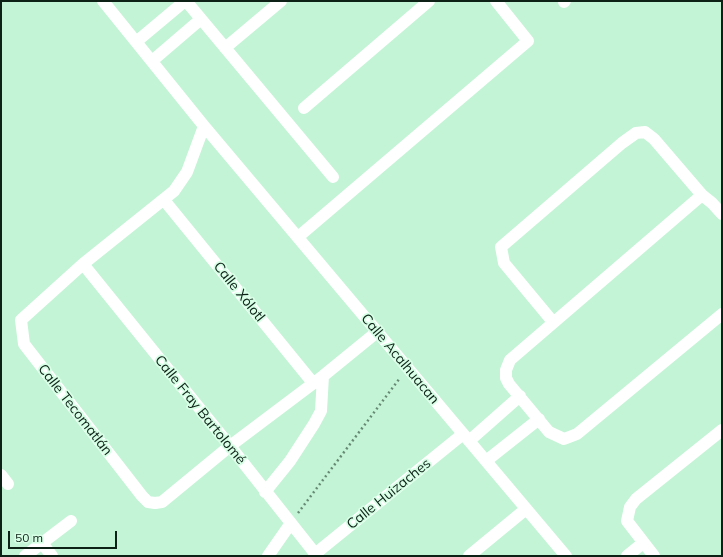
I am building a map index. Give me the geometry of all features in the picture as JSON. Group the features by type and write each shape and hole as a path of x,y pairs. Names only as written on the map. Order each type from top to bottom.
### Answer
{"street":[{"name":"Calle Acalhuacan","path":"103,1 204,126 566,556"},
{"path":"136,42 185,1 333,177"},
{"path":"225,48 281,1"},
{"path":"304,108 430,1"},
{"path":"298,237 528,41 496,1"},
{"path":"152,61 201,19"},
{"path":"83,264 174,191 187,172 204,126"},
{"path":"553,322 504,263 501,247 622,143 636,133 645,132 658,144 702,195 722,214"},
{"path":"702,195 510,360 506,370 506,378 549,432 564,439 577,434 722,314"},
{"name":"Calle Xólotl","path":"164,200 318,380"},
{"name":"Calle Tecomatlán","path":"83,264 21,320 24,344 142,496 148,502 162,502 230,446"},
{"name":"Calle Fray Bartolomé","path":"83,264 316,555"},
{"path":"230,446 318,380 377,332"},
{"path":"265,492 290,461 321,411 318,380"},
{"name":"Calle Huizaches","path":"316,555 520,396"},
{"path":"486,461 538,419"},
{"path":"654,556 627,521 630,507 636,499 722,430"},
{"path":"469,556 526,509"},
{"path":"25,556 71,521"},
{"path":"268,556 290,523"},
{"path":"42,543 52,556"},
{"path":"627,556 643,543"}],"path":[{"path":"290,523 407,368"}]}
